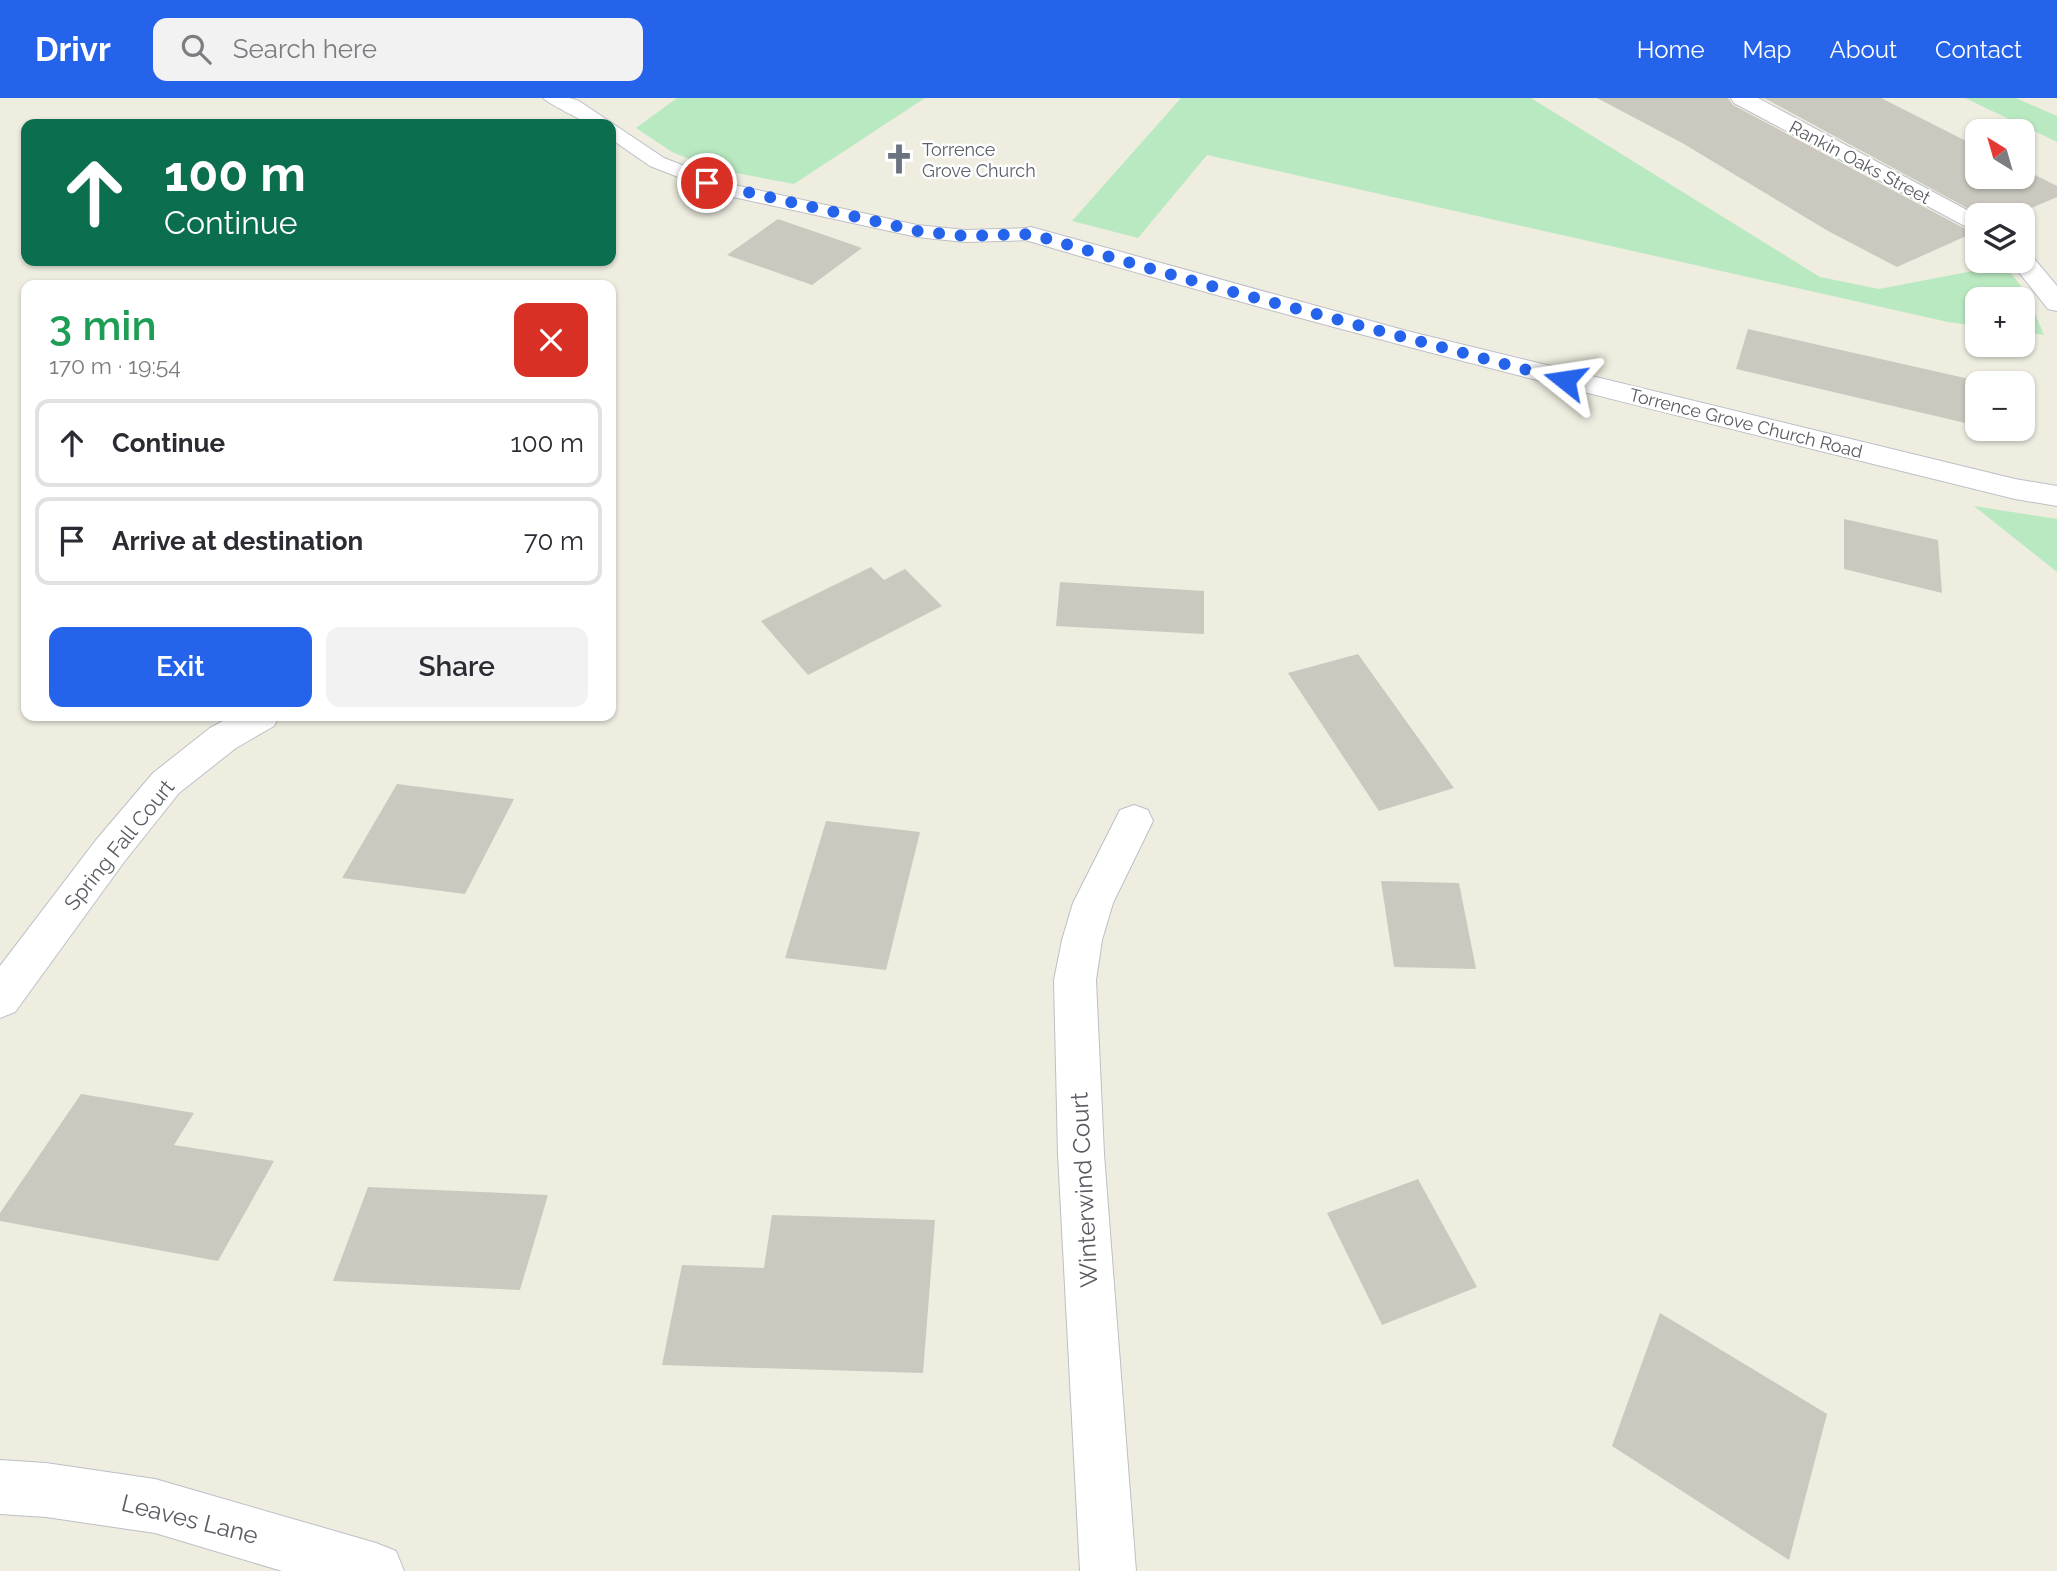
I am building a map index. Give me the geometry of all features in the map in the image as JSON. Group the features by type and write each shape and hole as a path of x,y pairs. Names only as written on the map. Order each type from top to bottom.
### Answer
{"street":[{"name":"Rankin Oaks Street","path":"1742,98 1965,219"},
{"name":"Torrence Grove Church Road","path":"1031,234 1211,286 1565,380 2015,489 2057,496"},
{"path":"2035,273 2057,303"},
{"name":"Spring Fall Court","path":"0,999 110,851 166,783 223,738 252,721"},
{"name":"Winterwind Court","path":"1108,1571 1081,1154 1075,979 1082,940 1093,903 1135,821"},
{"name":"Leaves Lane","path":"0,1487 46,1490 155,1506 376,1571"}],"lane":[{"path":"552,98 572,105 595,119"},
{"path":"616,133 657,162 724,189 918,231 965,236 1031,234"}],"green space":[{"path":"677,98 925,98 794,184 715,169 672,152 636,128"},
{"path":"1181,98 1531,98 1820,277 1879,289 1965,272 2011,273 2022,287 1965,287 1965,324 1948,322 1207,155 1138,238 1072,221"},
{"path":"1965,98 2016,98 2057,116 2057,142 2035,131 2035,119 2009,119"},
{"path":"2035,314 2044,335 2035,334"},
{"path":"1974,506 2057,519 2057,572"}],"building":[{"path":"1597,98 1728,98 1733,105 1965,229 1965,237 1897,267 1828,231 1684,144"},
{"path":"1764,98 1881,98 1965,140 1965,189 2035,189 2035,175 2057,186 2057,197 2035,206 2035,203 1965,203 1965,207"},
{"path":"778,219 862,248 812,285 727,255"},
{"path":"1748,329 1965,378 1965,423 1736,369"},
{"path":"1844,519 1938,540 1942,593 1844,569"},
{"path":"871,567 884,580 905,569 942,606 808,675 761,621"},
{"path":"1060,582 1204,591 1204,634 1056,626"},
{"path":"1358,654 1454,788 1379,811 1288,673"},
{"path":"397,784 514,799 465,894 342,878"},
{"path":"826,821 920,832 886,970 785,958"},
{"path":"1381,881 1459,883 1476,969 1394,967"},
{"path":"81,1094 194,1113 174,1145 274,1161 218,1261 0,1221 0,1213"},
{"path":"1418,1179 1477,1287 1382,1325 1327,1213"},
{"path":"368,1187 548,1195 520,1290 333,1281"},
{"path":"772,1215 935,1220 923,1373 662,1365 682,1265 764,1268"},
{"path":"1660,1313 1827,1414 1789,1560 1612,1446"}],"place":[{"name":"Torrence Grove Church","path":"899,159"}],"route":[{"path":"707,183 918,231 965,236 1031,234 1211,286 1565,380"}]}
